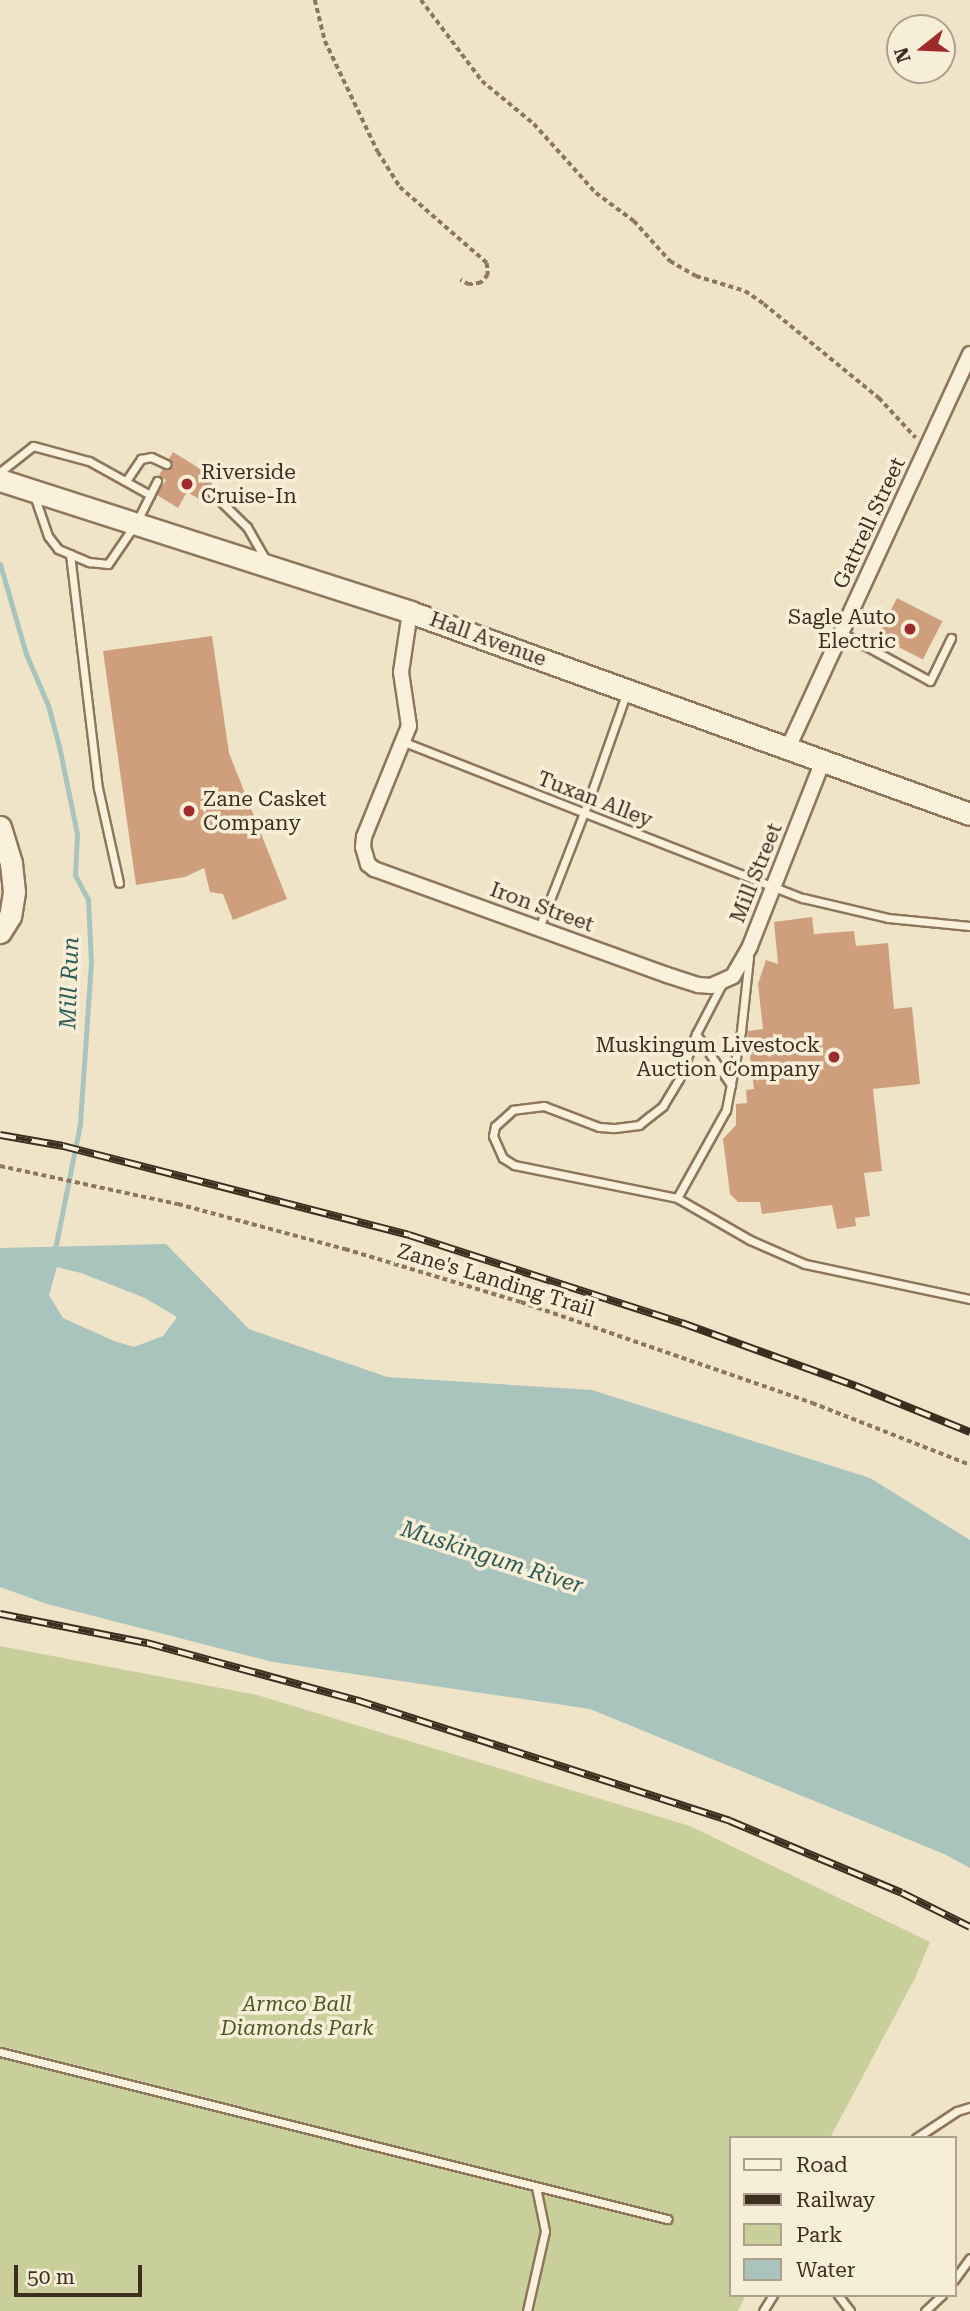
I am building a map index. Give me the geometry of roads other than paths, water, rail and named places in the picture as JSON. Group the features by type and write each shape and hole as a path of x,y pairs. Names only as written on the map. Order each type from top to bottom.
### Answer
{"main road":[{"name":"Hall Avenue","path":"0,480 410,611 970,814"},
{"path":"0,827 11,863 14,892 10,916 0,932"}],"street":[{"name":"Gattrell Street","path":"788,748 970,354"},
{"path":"404,742 409,726 409,713 401,672 410,611"},
{"name":"Iron Street","path":"404,742 364,837 364,858 374,869 667,975 698,985 717,984"},
{"name":"Mill Street","path":"717,984 733,976 750,946 823,761"}],"lane":[{"path":"0,472 33,446 89,461 150,495"},
{"path":"126,481 141,459 151,457 166,464"},
{"path":"32,491 47,536 58,549 107,564 136,523 157,481"},
{"path":"208,489 247,527 269,565"},
{"path":"70,554 98,788 119,883"},
{"path":"842,633 930,681 951,638"},
{"path":"539,928 627,690"},
{"name":"Tuxan Alley","path":"404,742 583,814 834,907 888,918 970,926"},
{"path":"677,1198 726,1111 741,1031 750,946"},
{"path":"717,984 672,1093 663,1106 639,1125 626,1128 599,1127 544,1106 528,1106 502,1117 495,1126 493,1136 503,1158 514,1165 677,1198 750,1240 805,1264 970,1299"},
{"path":"696,1034 731,1085"},
{"path":"0,2052 667,2219"},
{"path":"919,2136 957,2111 970,2107"},
{"path":"527,2311 545,2231 536,2187"},
{"path":"956,2277 970,2258"},
{"path":"925,2311 940,2297"}],"water":[{"name":"Muskingum River","path":"166,1244 249,1329 387,1377 592,1390 870,1478 970,1540 970,1868 944,1854 590,1709 273,1662 47,1604 0,1587 0,1248","holes":["57,1267 81,1273 145,1298 177,1317 163,1336 134,1347 63,1318 49,1295"]}],"waterway":[{"name":"Mill Run","path":"0,564 26,654 48,705 59,746 77,834 75,875 88,899 91,962 80,1124 54,1254"}],"railway":[{"path":"0,1135 63,1146 409,1235 682,1323 856,1386 970,1432"},
{"path":"0,1614 147,1643 356,1700 730,1821 902,1893 970,1927"}],"place":[{"name":"Riverside Cruise-In","path":"187,484"},
{"name":"Sagle Auto Electric","path":"910,629"},
{"name":"Zane Casket Company","path":"189,811"},
{"name":"Muskingum Livestock Auction Company","path":"834,1057"}],"park label":[{"name":"Armco Ball Diamonds Park","path":"297,2016"}]}
